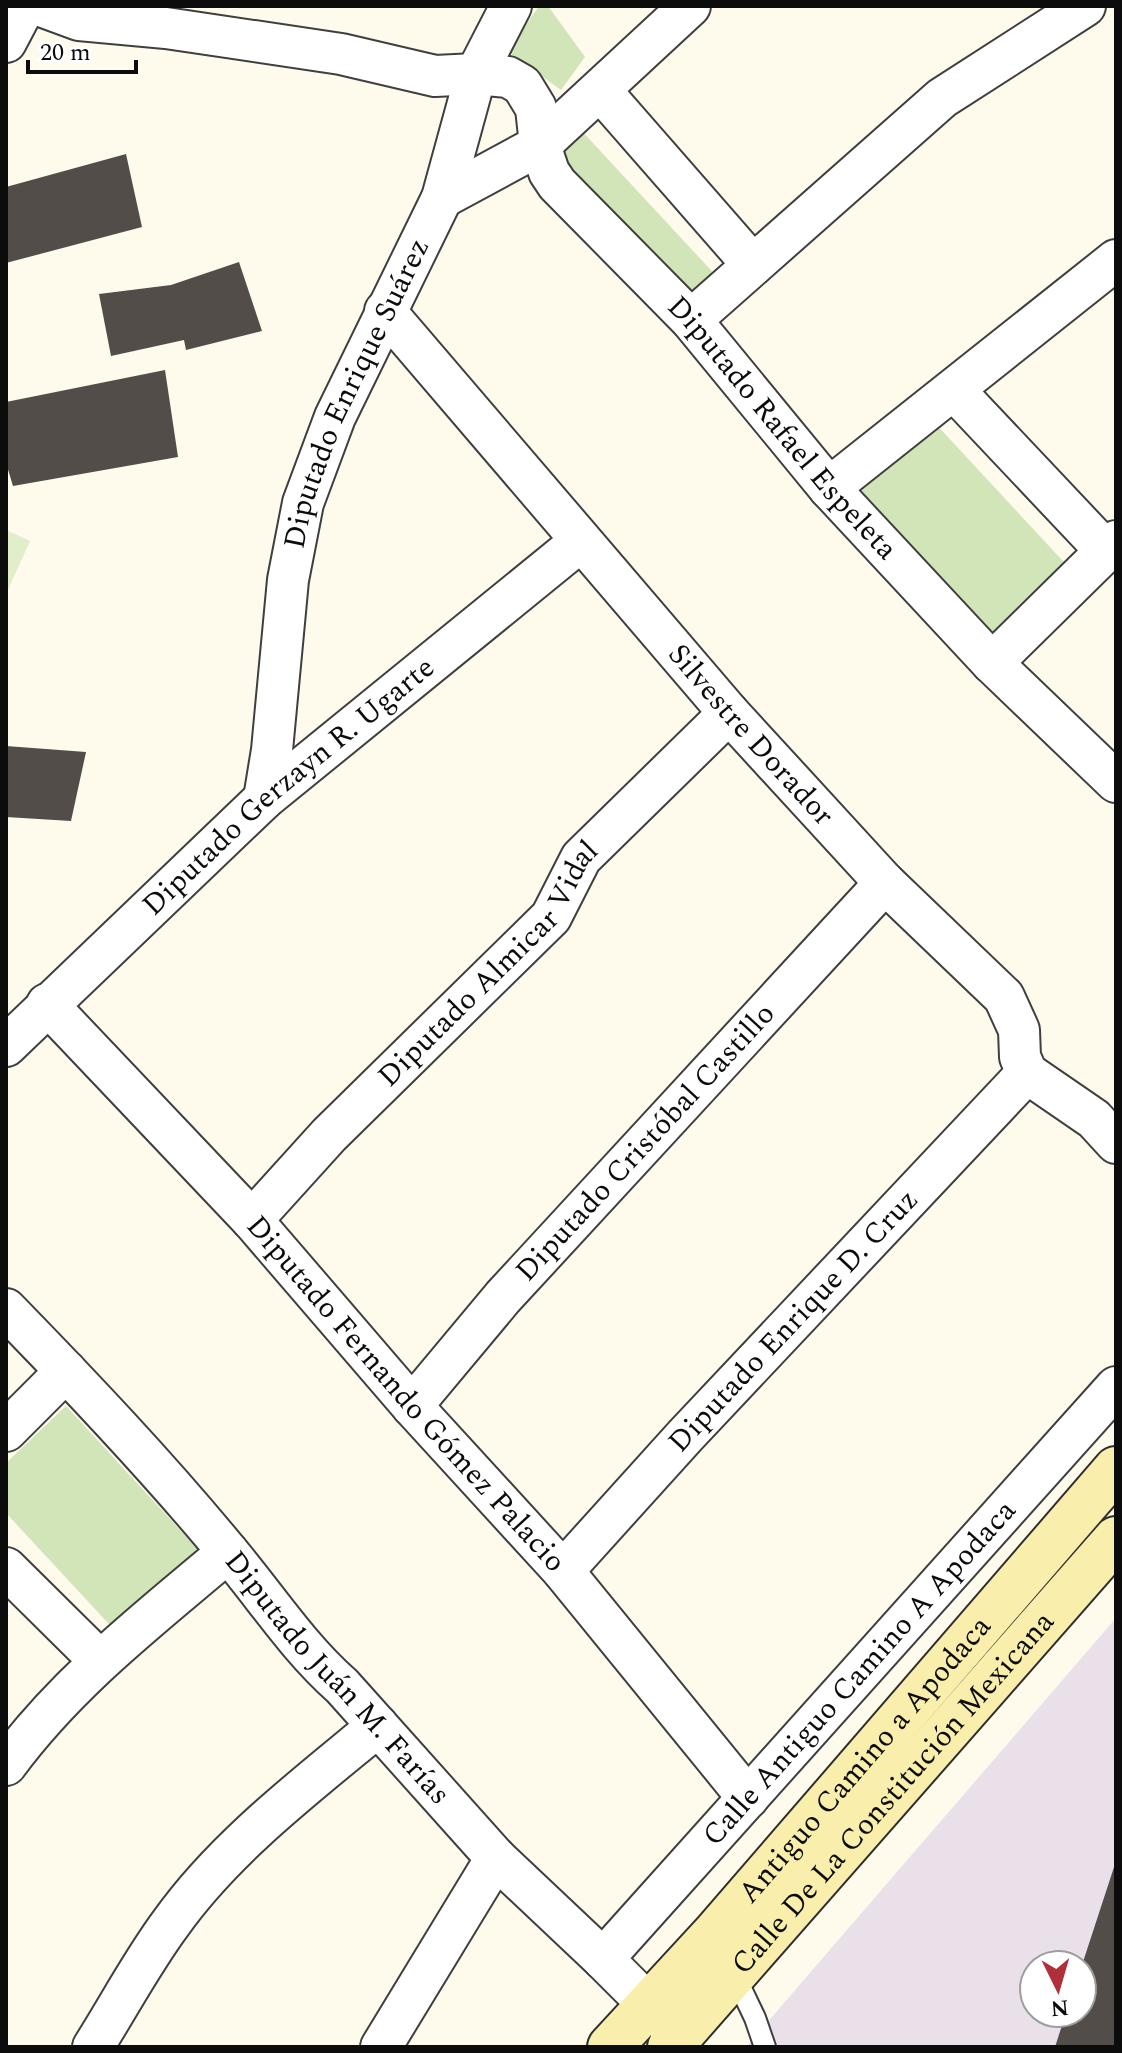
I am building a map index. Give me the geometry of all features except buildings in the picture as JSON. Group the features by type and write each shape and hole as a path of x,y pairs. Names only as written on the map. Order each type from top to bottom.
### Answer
{"street":[{"path":"6,42 25,6"},
{"name":"Diputado Rafael Espeleta","path":"41,6 79,20 155,17 435,76 476,74 508,77 522,85 536,108 540,145 549,172 557,184 691,320 829,488 992,663 1116,782"},
{"name":"Diputado Enrique Suárez","path":"264,799 272,750 288,580 303,503 335,417 442,198 476,74 511,6"},
{"path":"442,198 540,145 690,6"},
{"path":"691,320 942,98 1085,6"},
{"path":"600,90 753,265"},
{"path":"829,488 1116,260"},
{"name":"Silvestre Dorador","path":"385,311 729,713 885,883 1004,997 1019,1030 1020,1057 1027,1073"},
{"path":"954,390 1110,546 992,663"},
{"name":"Diputado Gerzayn R. Ugarte","path":"6,1046 264,799 581,541"},
{"name":"Diputado Almicar Vidal","path":"252,1220 329,1135 551,917 581,858 729,713"},
{"name":"Diputado Cristóbal Castillo","path":"412,1406 503,1297 885,883"},
{"name":"Diputado Fernando Gómez Palacio","path":"47,1004 252,1220 412,1406 563,1571 748,1798"},
{"path":"1027,1073 1094,1119 1116,1143"},
{"name":"Diputado Enrique D. Cruz","path":"563,1571 685,1436 1027,1073"},
{"name":"Diputado Juán M. Farías","path":"6,1309 66,1371 228,1552 313,1661 342,1686 496,1858 603,1959 675,2041"},
{"path":"6,1431 66,1371"},
{"name":"Calle Antiguo Camino A Apodaca","path":"603,1959 1116,1387"},
{"name":"Antiguo Camino a Apodaca","path":"610,2047 646,2005 725,1952 1116,1469"},
{"name":"Calle De La Constitución Mexicana","path":"675,2041 725,1952 1116,1539"},
{"path":"6,1765 36,1725 100,1661 228,1552"},
{"path":"6,1568 100,1661"},
{"path":"93,2047 171,1922 210,1876 261,1825 378,1726"},
{"path":"381,2047 496,1858"}],"lane":[{"path":"725,1952 765,2047"}],"shaded area":[{"path":"1116,1618 1116,2047 746,2047"}],"green space":[{"path":"539,6 548,6 585,57 561,90 507,51"},
{"path":"578,127 721,281 691,306 554,150"},
{"path":"934,422 1074,573 985,652 847,495"},
{"path":"6,530 30,541 6,594"},
{"path":"66,1406 206,1558 121,1637 6,1513 6,1463"}]}
